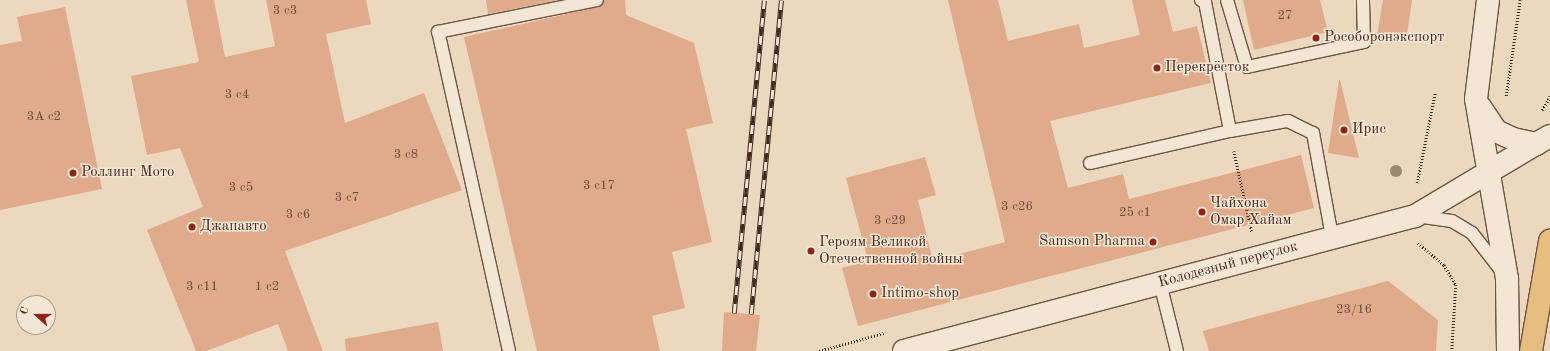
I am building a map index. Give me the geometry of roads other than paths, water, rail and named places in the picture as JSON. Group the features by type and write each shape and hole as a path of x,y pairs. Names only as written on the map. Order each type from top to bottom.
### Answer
{"main road":[{"path":"1531,351 1550,241"}],"street":[{"path":"1488,0 1476,99 1507,280 1508,351"},
{"path":"1476,99 1496,131 1543,140"},
{"name":"Колодезный переулок","path":"904,351 1415,216 1543,140"}],"lane":[{"path":"509,351 438,32 597,0"},
{"path":"1201,0 1205,2 1230,131"},
{"path":"1227,0 1247,67 1364,42 1363,0"},
{"path":"1090,163 1230,131 1288,120 1313,133 1332,237"},
{"path":"1415,216 1452,221 1472,233 1488,249 1507,280"},
{"path":"1160,283 1177,351"}],"railway":[{"path":"734,313 764,0"},
{"path":"751,314 781,0"}],"place":[{"name":"Рособоронэкспорт","path":"1316,38"},
{"name":"Перекрёсток","path":"1157,68"},
{"name":"Ирис","path":"1344,130"},
{"name":"Роллинг Мото","path":"73,173"},
{"name":"Чайхона Омар Хайам","path":"1202,212"},
{"name":"Джапавто","path":"192,227"},
{"name":"Samson Pharma","path":"1153,242"},
{"name":"Героям Великой Отечественной войны","path":"811,251"},
{"name":"Intimo-shop","path":"873,294"}]}
